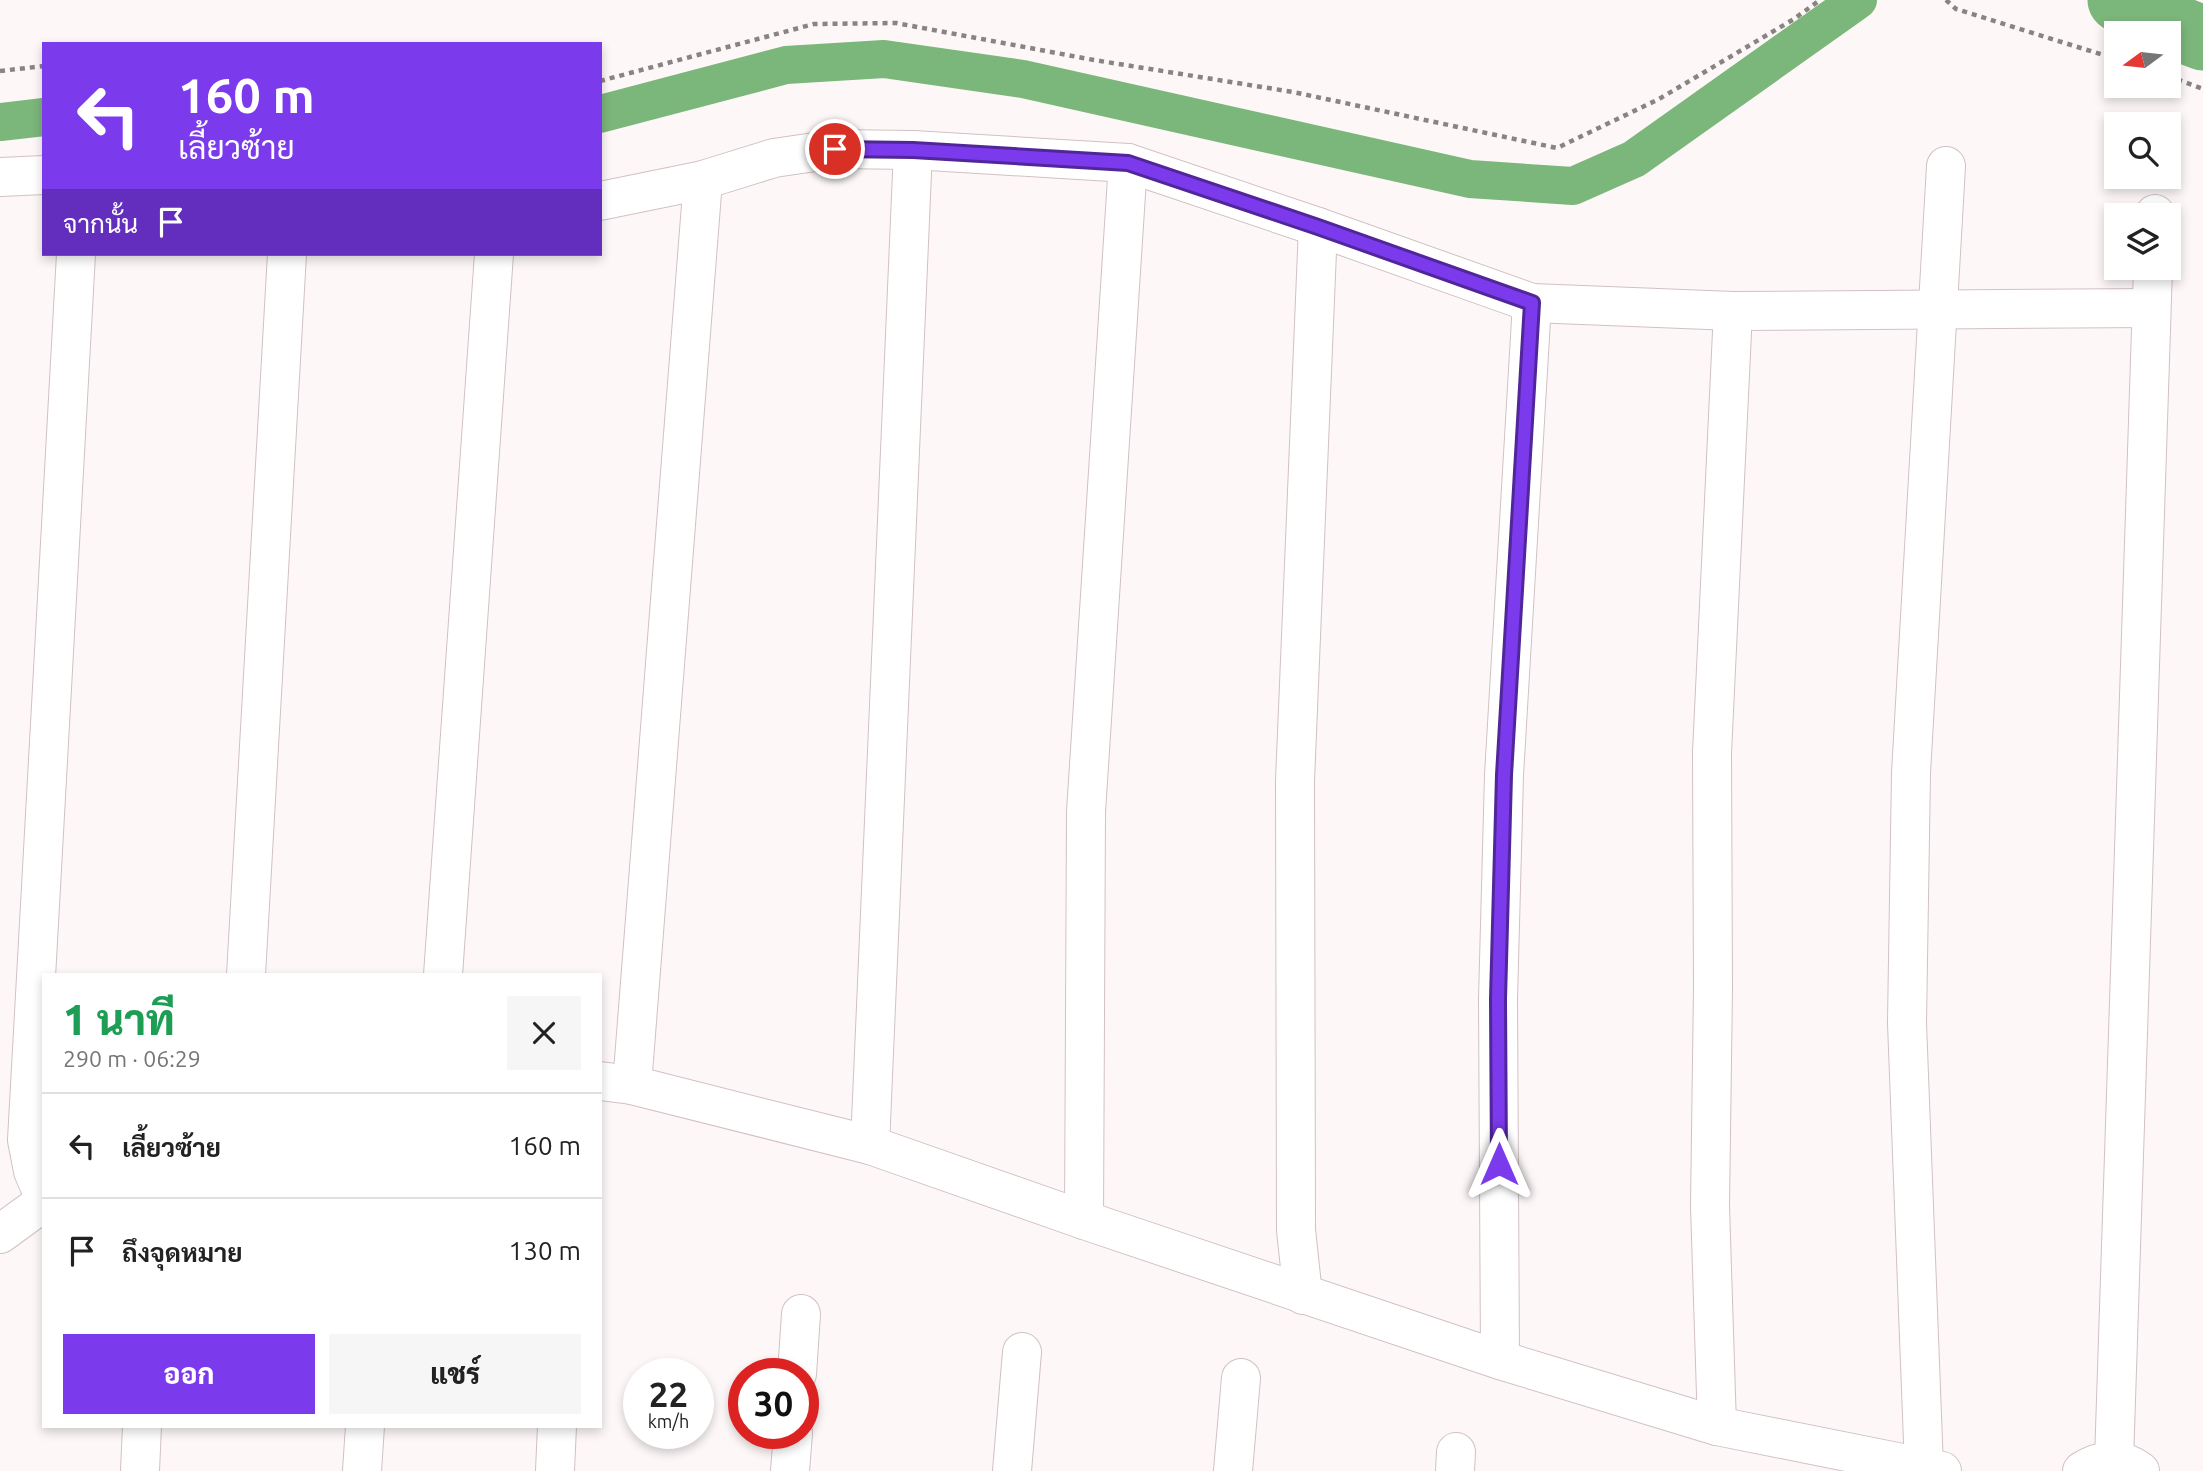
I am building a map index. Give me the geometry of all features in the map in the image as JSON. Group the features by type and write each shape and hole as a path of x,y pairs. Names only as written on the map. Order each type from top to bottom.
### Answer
{"street":[{"path":"602,201 704,180 774,158 835,149 913,150 1128,163 1532,303 1733,311 2151,308"},
{"path":"870,1145 913,150"},
{"path":"1084,1220 1086,812 1128,163"},
{"path":"704,180 616,1083 870,1145 1500,1360 1717,1426 1933,1470 1907,1023 1912,773 1946,166"},
{"path":"0,177 42,175"},
{"path":"1303,1294 1296,1230 1295,782 1318,227"},
{"path":"42,1195 33,1171 27,1140 76,256"},
{"path":"246,973 287,256"},
{"path":"443,973 494,256"},
{"path":"2112,1468 2152,280"},
{"path":"1500,1360 1498,999 1503,803 1532,303"},
{"path":"1717,1426 1710,1206 1712,753 1733,311"},
{"path":"0,1234 42,1202"},
{"path":"798,1358 801,1314"},
{"path":"1012,1471 1022,1352"},
{"path":"1233,1471 1241,1378"},
{"path":"139,1471 142,1428"},
{"path":"362,1471 365,1428"},
{"path":"555,1471 557,1428"},
{"path":"790,1471 792,1449"}],"path":[{"path":"602,81 814,24 896,23 1094,60 1293,92 1558,148 1659,99 1794,19 1820,0"},
{"path":"1946,0 1956,9 2104,55"},
{"path":"0,71 42,66"},
{"path":"2181,81 2203,89"}],"waterway":[{"path":"602,113 786,65 884,59 1023,79 1470,179 1573,186 1634,159 1858,0"},
{"path":"2120,0 2149,17 2203,38"},
{"path":"0,122 42,117"}],"route":[{"path":"835,149 913,150 1128,163 1532,303 1504,775 1498,999 1499,1164"}]}
